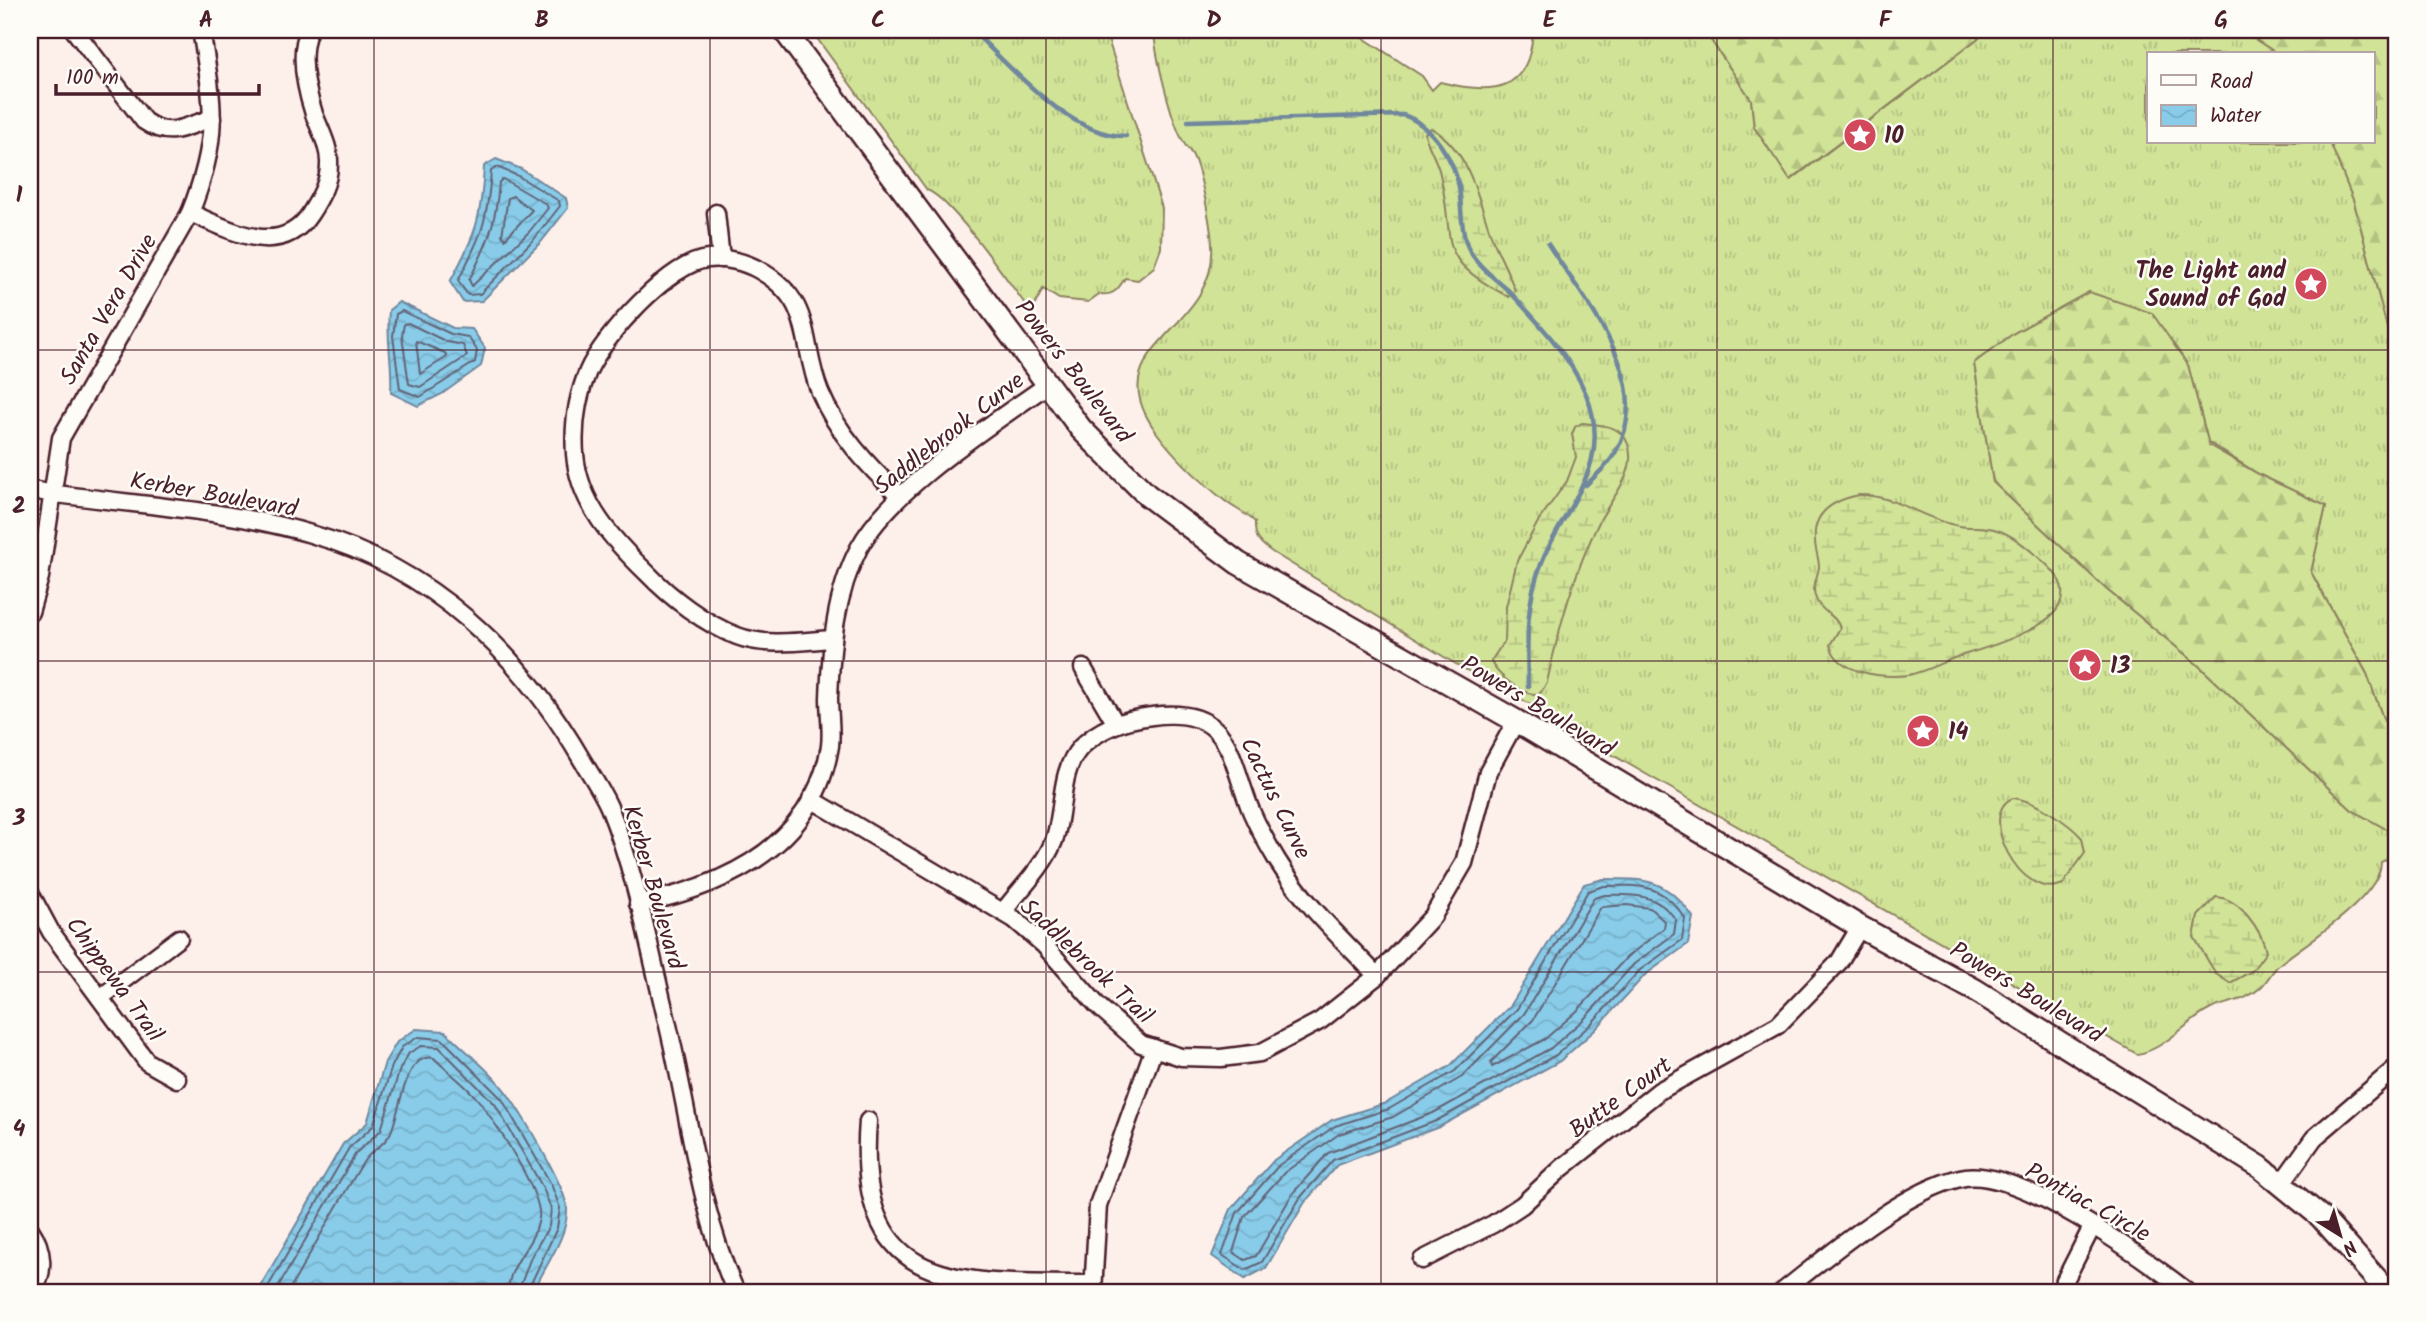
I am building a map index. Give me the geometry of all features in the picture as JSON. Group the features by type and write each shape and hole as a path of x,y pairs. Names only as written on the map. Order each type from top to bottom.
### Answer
{"main road":[{"name":"Powers Boulevard","path":"784,30 1047,385 1119,469 1212,544 1238,563 1516,721 1860,927 1998,1003 2260,1167 2321,1217 2388,1292"}],"street":[{"path":"74,30 144,121 159,131 171,132 212,118"},
{"name":"Santa Vera Drive","path":"30,612 40,578 61,438 190,213 212,146 213,99 201,30"},
{"path":"190,213 238,233 272,240 290,235 304,223 317,204 327,180 330,163 306,85 304,40 309,30"},
{"path":"716,212 721,259"},
{"path":"832,639 790,642 739,637 706,619 657,584 612,538 587,500 575,456 575,414 588,371 628,313 664,282 706,259 721,259 757,269 780,284 795,301 804,320 820,391 835,420 868,467 900,496"},
{"name":"Saddlebrook Curve","path":"638,904 703,887 753,862 788,832 811,799 830,746 832,639 846,581 860,547 900,496 1047,385"},
{"name":"Kerber Boulevard","path":"30,490 159,504 310,533 382,559 447,600 492,640 559,721 608,805 638,904 714,1232 736,1292"},
{"path":"1083,668 1116,724"},
{"name":"Cactus Curve","path":"1003,912 1039,867 1054,841 1068,777 1079,749 1104,728 1116,724 1164,714 1188,715 1213,727 1232,750 1252,812 1276,859 1302,897 1377,976"},
{"name":"Saddlebrook Trail","path":"811,799 1003,912 1044,945 1098,1006 1141,1044 1181,1057 1221,1058 1260,1053 1320,1021 1377,976 1433,916 1464,863 1488,772 1516,721"},
{"name":"Chippewa Trail","path":"30,893 51,932 147,1062 177,1079"},
{"name":"Butte Court","path":"1422,1260 1493,1224 1522,1205 1572,1160 1659,1091 1778,1025 1839,962 1860,927"},
{"path":"100,998 179,938"},
{"path":"868,1121 865,1155 868,1192 881,1226 909,1258 932,1273 986,1284 1093,1288 1098,1205 1154,1048"},
{"path":"2281,1184 2314,1138 2397,1067"},
{"name":"Pontiac Circle","path":"1782,1292 1832,1253 1922,1192 1962,1177 1987,1177 2020,1187 2145,1259 2188,1292"},
{"path":"2059,1292 2092,1227"},
{"path":"30,1229 39,1248 41,1261 37,1285 33,1292"}],"green space":[{"path":"811,30 1105,30 1162,208 1161,248 1154,267 1138,280 1125,278 1115,291 1099,294 1088,302 1059,299 1043,289 1031,312 966,226 938,197 927,190"},
{"path":"1154,30 1351,30 1422,76 1432,90 1440,82 1492,88 1505,85 1516,78 1525,67 1533,30 1704,30 1751,99 1754,127 1791,180 1989,30 2241,30 2275,52 2147,52 2147,144 2331,144 2354,202 2397,365 2397,729 2384,721 2367,674 2311,572 2326,506 2260,475 2208,442 2188,365 2089,292 2014,333 1974,363 1993,482 2106,589 2197,664 2352,810 2397,835 2397,860 2389,858 2381,862 2378,876 2356,904 2281,963 2254,993 2211,1009 2157,1047 2137,1054 1644,773 1568,729 1547,713 1459,666 1272,552 1259,540 1255,522 1215,493 1172,452 1157,433 1141,404 1139,379 1147,358 1197,299 1209,274 1212,245 1199,174 1192,154 1179,133 1164,88"},
{"path":"1704,30 1989,30 1790,180 1754,127 1751,99"},
{"path":"2241,30 2397,30 2397,365 2354,202 2331,144 2374,144 2374,52 2275,52"},
{"path":"1431,128 1455,148 1470,176 1515,291 1509,297 1468,271 1452,247 1440,174 1425,133"},
{"path":"2089,292 2152,313 2188,365 2209,445 2260,475 2326,506 2311,572 2367,674 2384,721 2397,729 2397,835 2352,810 2197,664 2106,589 1993,482 1974,363 2014,333"},
{"path":"1582,423 1609,427 1625,437 1630,455 1629,465 1622,485 1599,522 1582,560 1562,621 1547,682 1541,692 1529,693 1505,679 1491,661 1505,640 1506,607 1517,561 1539,520 1567,481 1576,457 1572,434 1575,427"},
{"path":"1859,495 1886,499 1946,523 2003,532 2040,558 2057,576 2062,592 2060,604 2044,622 2017,636 1929,669 1908,675 1886,676 1851,668 1835,655 1830,645 1840,628 1835,619 1821,607 1815,595 1814,587 1819,567 1815,531 1817,522 1826,509 1841,500"},
{"path":"2013,798 2031,803 2050,813 2082,838 2085,853 2063,884 2047,886 2032,881 2008,853 2001,836 1999,820 2003,806"},
{"path":"2216,897 2241,909 2255,926 2266,952 2252,971 2230,983 2216,974 2194,937 2198,916"}],"water":[{"path":"496,159 521,169 566,198 568,208 541,242 482,301 463,302 450,282 476,227 484,166"},
{"path":"399,302 453,328 472,329 485,348 481,366 442,394 418,406 391,393 389,310"},
{"path":"1603,879 1644,881 1665,888 1693,917 1688,944 1645,975 1595,1030 1560,1061 1439,1127 1337,1165 1305,1202 1266,1268 1245,1279 1212,1256 1231,1209 1274,1160 1332,1120 1386,1103 1450,1066 1511,1005 1584,884"},
{"path":"416,1029 445,1031 495,1079 524,1119 559,1185 567,1209 564,1230 533,1292 257,1292 343,1144 367,1123 385,1062 397,1042"}],"waterway":[{"path":"972,30 1023,80 1063,112 1084,125 1105,133 1126,136"},
{"path":"1188,121 1403,115 1423,126 1440,144 1452,165 1459,187 1467,245 1480,265 1510,292 1553,340 1579,380 1593,419 1595,442 1584,483 1552,541 1532,592 1528,623 1528,687"},
{"path":"1548,244 1611,343 1622,371 1628,398 1626,426 1615,453 1586,485"}],"place":[{"name":"10","path":"1860,135"},
{"name":"The Light and Sound of God","path":"2311,284"},
{"name":"13","path":"2085,665"},
{"name":"14","path":"1923,731"}]}
